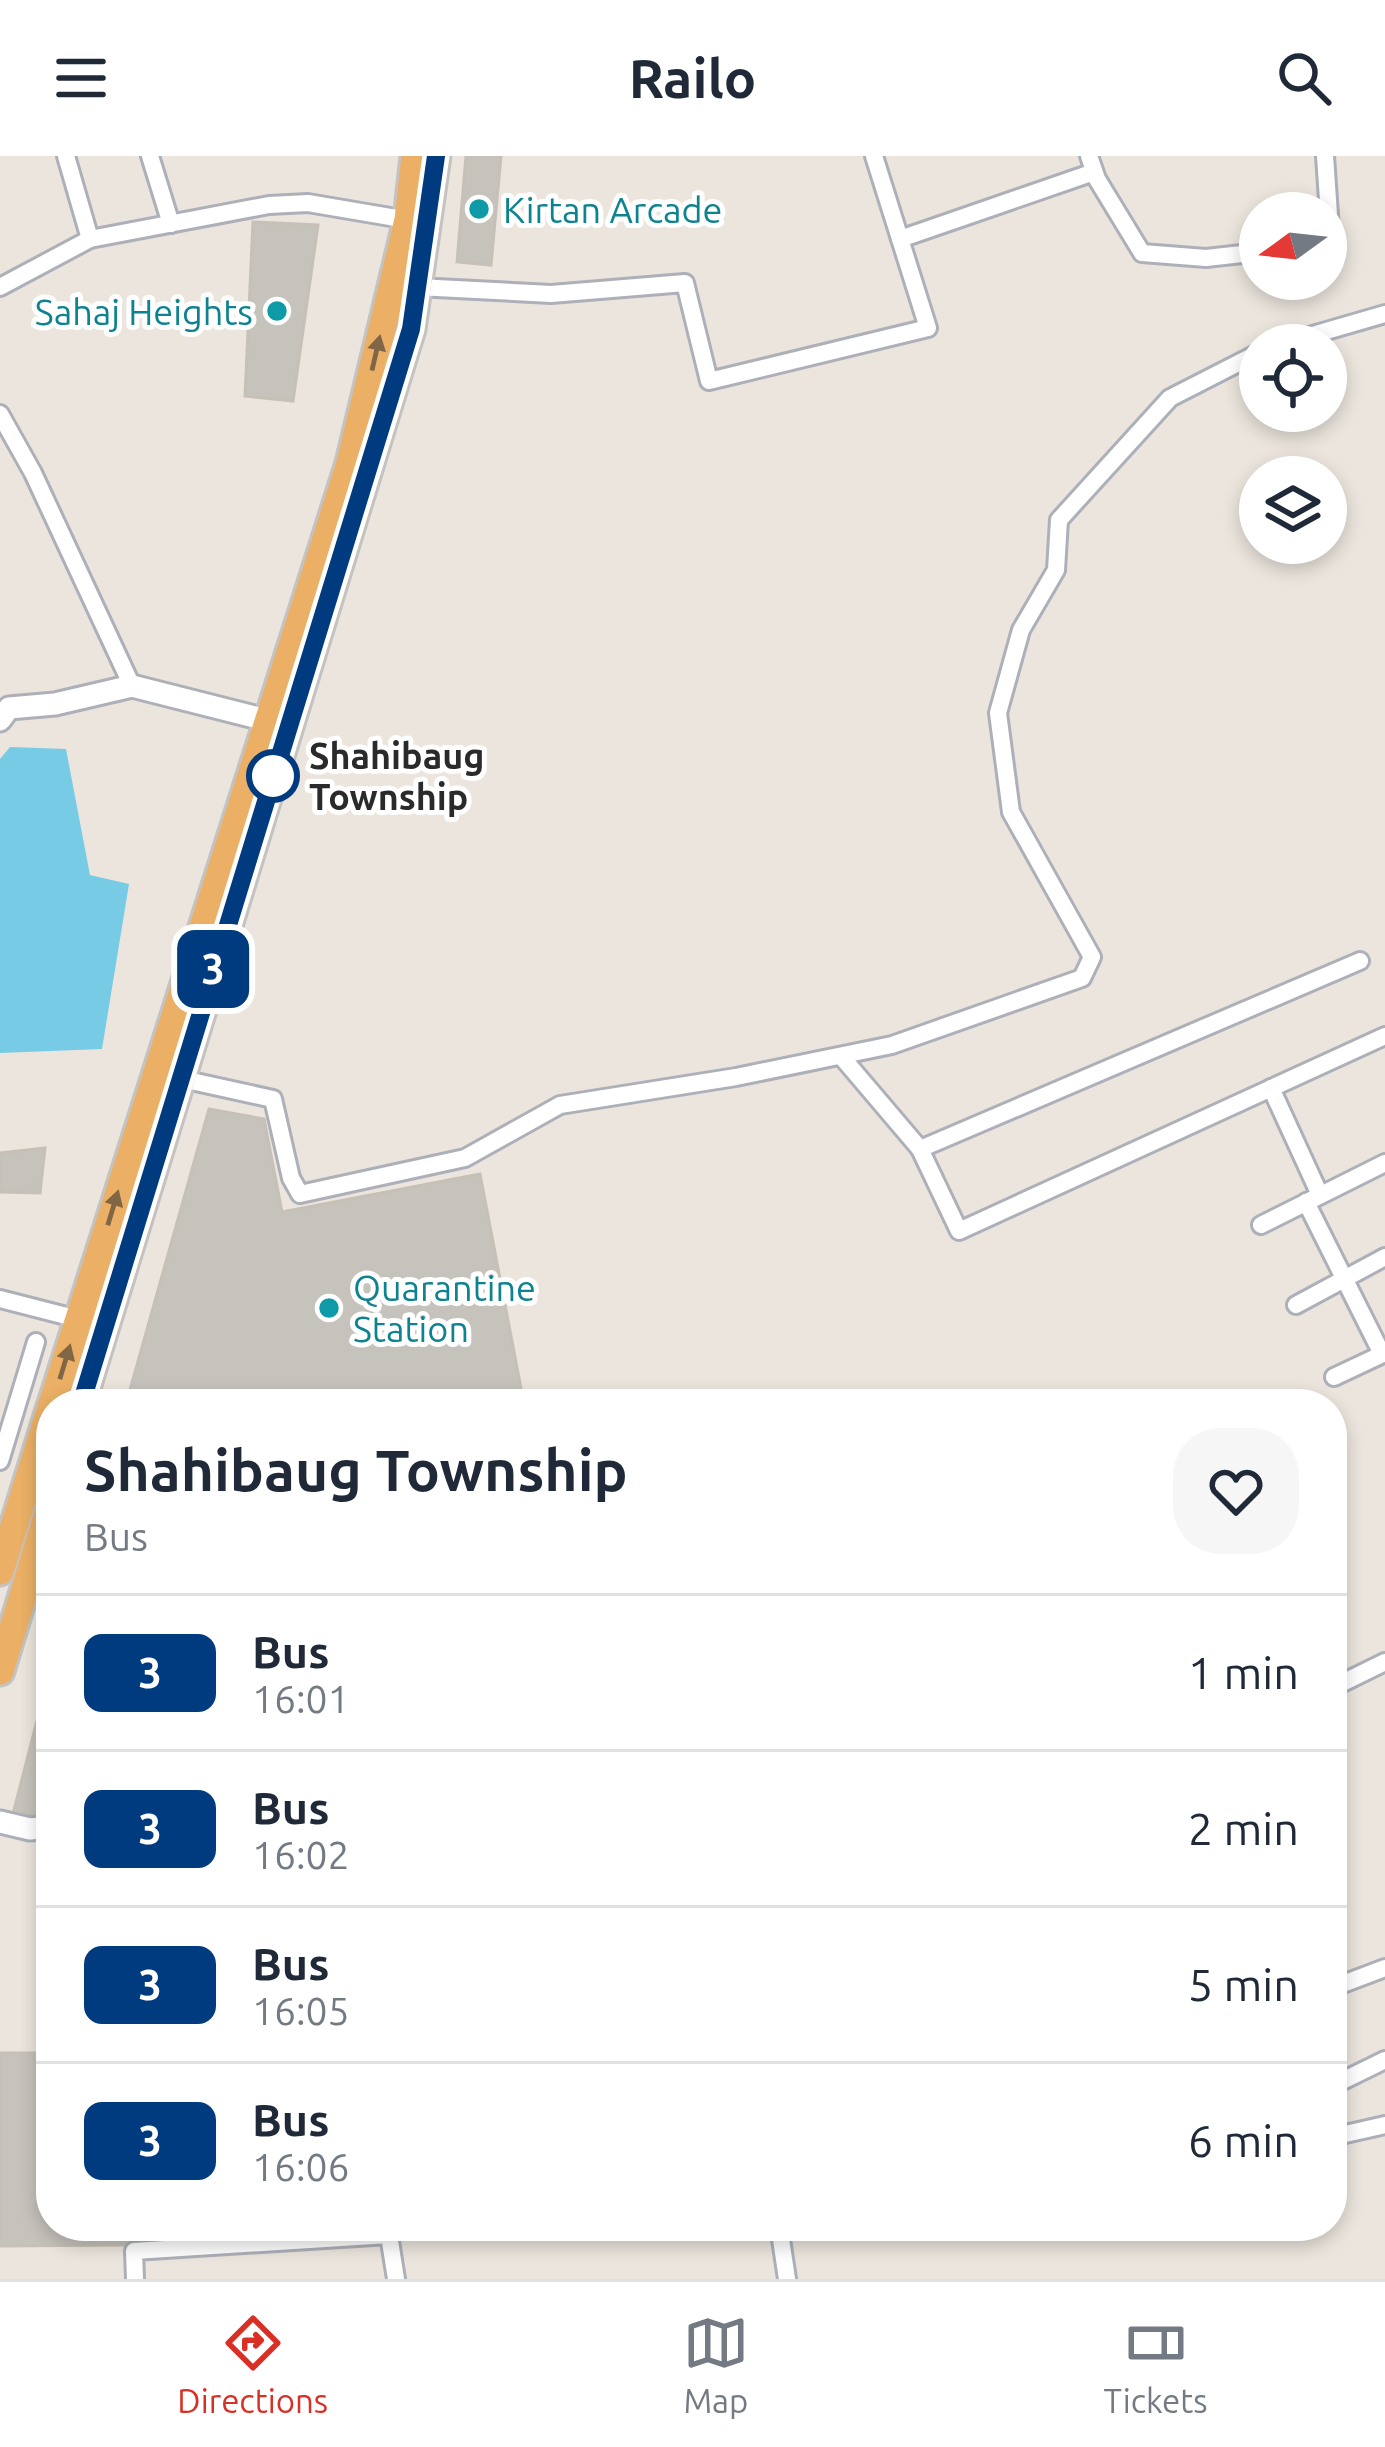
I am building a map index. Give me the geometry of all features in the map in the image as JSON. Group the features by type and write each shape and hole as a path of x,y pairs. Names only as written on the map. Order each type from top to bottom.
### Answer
{"highway":[{"path":"278,722 350,463 407,220 416,156"},
{"path":"85,1389 168,1075 278,722 411,329 436,156"},
{"path":"56,1389 168,1075"},
{"path":"1,1563 36,1452"},
{"path":"0,1671 36,1552"}],"street":[{"path":"66,156 90,239"},
{"path":"151,156 171,224"},
{"path":"417,287 551,294 685,283 709,381 928,328 874,156"},
{"path":"1325,156 1327,192"},
{"path":"900,238 1091,164 1142,253 1206,258 1239,254"},
{"path":"0,287 90,239 171,224 308,203 407,220"},
{"path":"1347,325 1385,314"},
{"path":"168,1075 273,1099 291,1178 300,1194 465,1158 560,1105 892,1046 1082,978 1093,957 1011,812 998,713 1021,630 1056,570 1059,520 1170,398 1239,363"},
{"path":"0,414 33,472 133,686"},
{"path":"3,709 55,704 133,686 278,722"},
{"path":"920,1149 1360,962"},
{"path":"841,1056 920,1149 958,1231 1385,1036"},
{"path":"1271,1088 1343,1277 1383,1353 1334,1377"},
{"path":"1261,1225 1385,1163"},
{"path":"1296,1305 1385,1257"},
{"path":"0,1300 78,1319"},
{"path":"0,1460 36,1342"},
{"path":"1,1563 31,1568"},
{"path":"1347,1681 1385,1662"},
{"path":"0,1822 36,1828"},
{"path":"1347,1982 1385,1968"},
{"path":"1347,2079 1385,2060"},
{"path":"1347,2134 1385,2125"},
{"path":"135,2279 134,2251 293,2241"},
{"path":"390,2241 396,2279"},
{"path":"782,2241 788,2279"}],"water":[{"path":"10,747 66,749 90,875 129,884 102,1049 0,1053 0,759"}],"building":[{"name":"Kirtan Arcade","path":"466,156 501,156 491,265 457,262"},
{"name":"Sahaj Heights","path":"253,222 318,225 293,401 245,396"},
{"name":"Quarantine Station","path":"209,1109 264,1119 282,1212 480,1174 521,1389 130,1389"},
{"path":"45,1148 40,1193 0,1192 0,1153"},
{"path":"36,1725 36,1814 14,1810"},
{"path":"0,2053 36,2053 36,2241 129,2241 123,2245 0,2246"}],"bus line":[{"name":"3","path":"86,1389 411,329 436,156"}],"place":[{"name":"Kirtan Arcade","path":"479,209"},
{"name":"Sahaj Heights","path":"277,311"},
{"name":"Shahibaug Township","path":"273,776"},
{"name":"Quarantine Station","path":"329,1308"}]}
